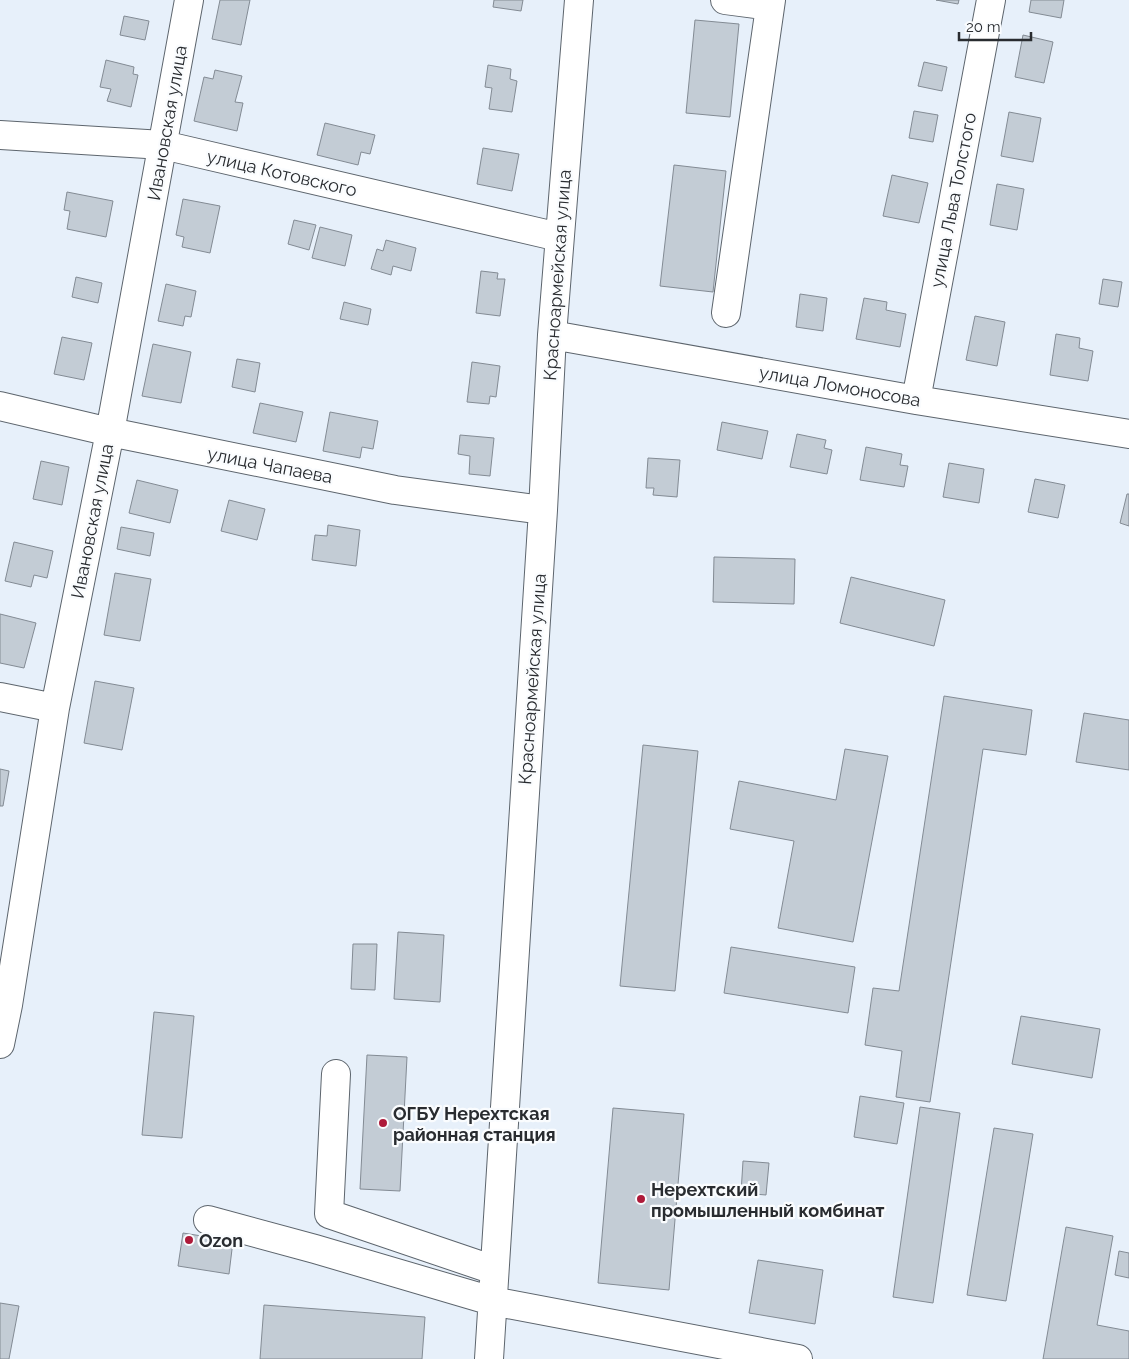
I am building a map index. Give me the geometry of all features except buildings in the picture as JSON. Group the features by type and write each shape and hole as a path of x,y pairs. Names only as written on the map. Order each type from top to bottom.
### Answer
{"street":[{"name":"Ивановская улица","path":"0,1044 4,1005 55,708 110,432 189,0"},
{"name":"Красноармейская улица","path":"489,1359 552,335 579,0"},
{"path":"725,0 770,3 726,313"},
{"name":"улица Льва Толстого","path":"916,400 991,0"},
{"name":"улица Котовского","path":"0,135 162,145 559,237"},
{"name":"улица Ломоносова","path":"552,335 916,400 1129,434"},
{"name":"улица Чапаева","path":"0,406 110,432 395,490 542,510"},
{"path":"0,697 55,708"},
{"path":"336,1074 329,1214 494,1270"},
{"path":"208,1220 492,1301 798,1359"}],"place":[{"name":"ОГБУ Нерехтская районная станция","path":"383,1123"},
{"name":"Нерехтский промышленный комбинат","path":"641,1199"},
{"name":"Ozon","path":"189,1240"}]}
